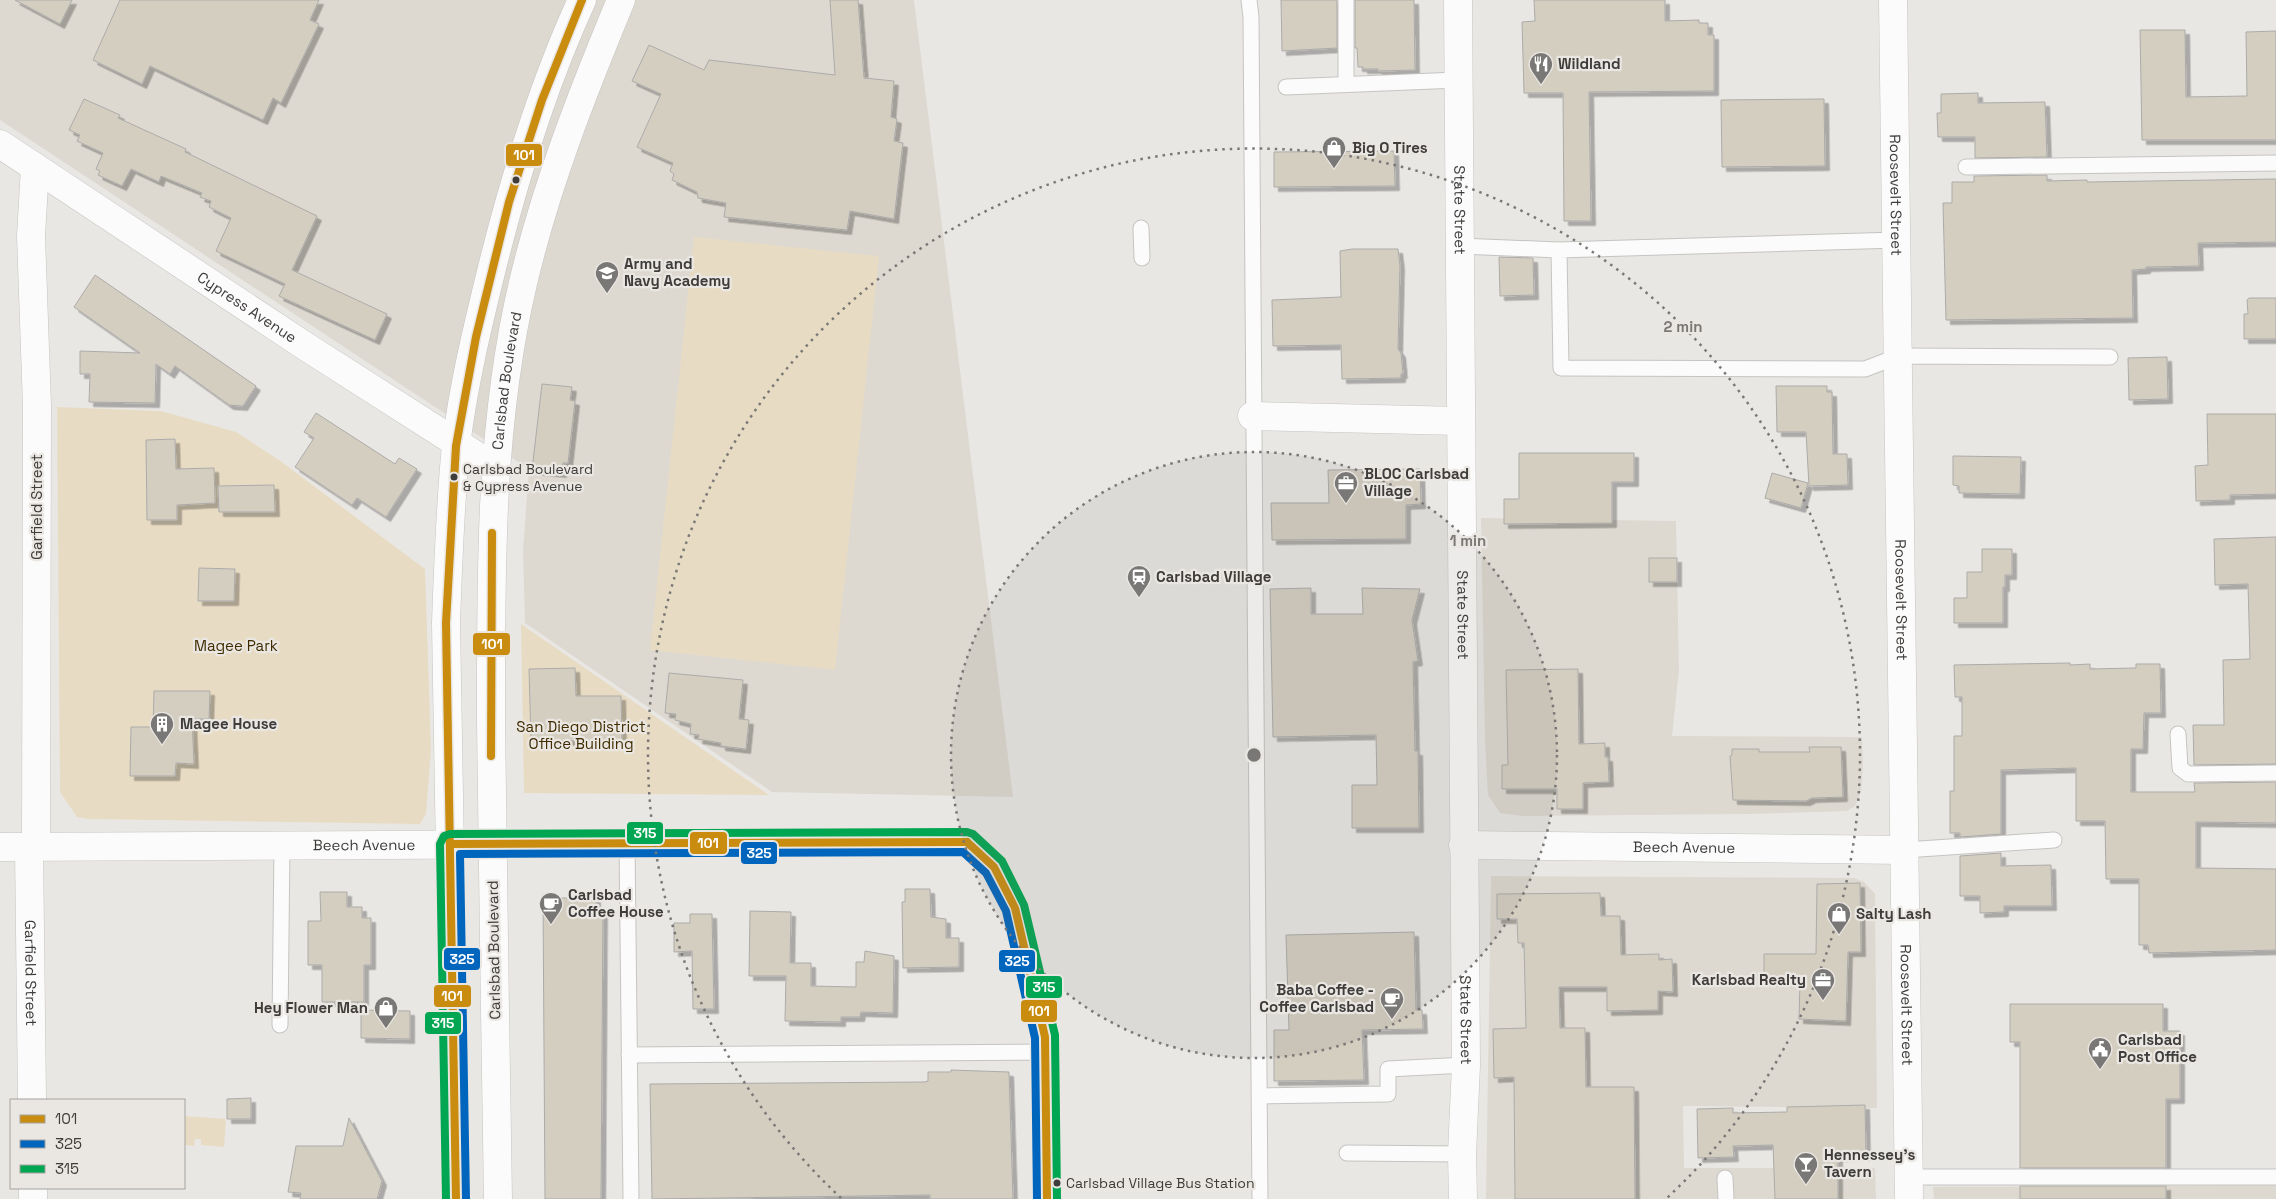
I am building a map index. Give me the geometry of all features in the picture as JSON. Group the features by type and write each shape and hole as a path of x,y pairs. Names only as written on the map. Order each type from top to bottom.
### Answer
{"street":[{"path":"456,1199 446,623 449,528 456,444 478,326 512,185 562,45 582,0"},
{"name":"Carlsbad Boulevard","path":"498,1199 492,844 490,564 496,468 505,383 523,284 549,187 585,86 621,0"},
{"name":"State Street","path":"1458,0 1466,1065 1462,1154 1463,1199"},
{"name":"Roosevelt Street","path":"1894,0 1909,1188"},
{"name":"Cypress Avenue","path":"0,144 456,444 496,468"},
{"name":"Garfield Street","path":"32,1099 32,846 37,406 31,236 35,167"},
{"path":"1252,416 1460,421"},
{"name":"Beech Avenue","path":"0,847 967,842 994,867 1016,908 1045,1037 1046,1052"},
{"name":"Beech Avenue","path":"1464,845 1905,850"},
{"path":"1046,1052 1047,1199"}],"lane":[{"path":"1248,0 1251,17 1252,416 1255,555 1260,1199"},
{"path":"1346,0 1346,84"},
{"path":"1286,86 1458,80"},
{"path":"1966,167 2276,163"},
{"path":"1140,228 1142,258"},
{"path":"1459,246 1560,250 1897,240"},
{"path":"1560,250 1561,368 1865,369 1899,356 2110,357"},
{"path":"2178,734 2180,768 2188,774 2276,773"},
{"path":"1905,850 2054,840"},
{"path":"627,844 631,1199"},
{"path":"280,1025 282,845"},
{"path":"629,1055 1046,1052"},
{"path":"1260,1096 1388,1094 1388,1069 1466,1065"},
{"path":"1347,1153 1462,1154"},
{"path":"1909,1188 2276,1176"},
{"path":"1726,1178 1726,1199"}],"shaded area":[{"name":"Army and Navy Academy","path":"0,0 914,0 1013,797 772,792 525,623 523,550 529,469 0,120"},
{"path":"1481,518 1676,521 1679,670 1672,736 1862,737 1863,765 1861,792 1855,806 1847,811 1750,814 1523,816 1500,813 1488,795 1485,740"},
{"path":"1491,876 1854,878 1864,882 1875,894 1877,1108 1683,1106 1684,1168 1875,1168 1876,1199 1486,1199"},
{"path":"2276,1185 2276,1199 1934,1199 1933,1187"}],"green space":[{"path":"694,237 879,256 835,670 650,650"},
{"name":"Magee Park","path":"57,407 161,411 236,432 279,460 425,569 431,749 426,814 420,824 89,819 77,817 60,792"},
{"name":"San Diego District Office Building","path":"521,624 769,795 524,793"},
{"path":"185,1116 226,1119 224,1147 201,1145 201,1139 195,1139 194,1146 185,1145"}],"building":[{"path":"15,0 72,0 60,24"},
{"path":"120,0 319,0 310,20 319,24 281,103 273,98 263,120 150,66 142,84 93,60"},
{"path":"830,0 858,0 864,78 894,81 891,117 897,119 894,141 903,143 894,219 850,211 847,230 724,217 726,203 698,198 697,192 672,180 674,174 670,171 673,163 637,147 661,94 632,81 649,45 704,70 709,60 835,75"},
{"path":"1281,0 1337,0 1337,48 1282,51"},
{"path":"1355,0 1414,0 1415,70 1378,71 1378,69 1358,67 1357,48 1355,48"},
{"path":"1534,0 1665,0 1665,21 1699,20 1699,23 1708,23 1708,35 1714,35 1714,91 1589,92 1591,221 1564,221 1563,93 1524,93 1522,22 1535,21"},
{"path":"2140,30 2185,30 2186,97 2247,96 2246,32 2276,31 2276,140 2142,140"},
{"path":"1978,93 1978,103 2045,102 2047,157 1975,158 1975,137 1938,137 1937,113 1941,113 1941,94"},
{"path":"84,99 120,115 118,118 186,149 185,152 317,216 292,270 387,314 375,340 279,296 285,284 216,251 231,218 209,207 211,201 200,197 202,193 161,176 159,182 131,169 122,186 98,175 100,171 96,169 103,153 77,141 80,135 69,130"},
{"path":"1824,99 1825,166 1722,167 1721,100"},
{"name":"Big O Tires","path":"1394,151 1395,186 1274,187 1274,152"},
{"path":"2047,175 2047,181 2087,180 2087,182 2276,179 2276,242 2198,243 2199,266 2146,267 2146,269 2132,270 2133,318 1946,320 1943,203 1952,203 1952,182 1974,182 1974,176"},
{"path":"1352,249 1398,249 1400,265 1398,349 1401,353 1403,374 1401,374 1401,378 1342,379 1341,345 1273,346 1272,300 1341,297 1340,251"},
{"path":"1499,257 1533,258 1534,295 1500,296"},
{"path":"95,275 256,386 243,406 229,405 175,366 170,374 156,364 155,403 89,402 90,374 80,374 80,351 140,353 74,307"},
{"path":"2249,298 2276,298 2276,339 2244,339 2244,314 2248,314 2247,300"},
{"path":"2167,357 2168,399 2129,400 2128,358"},
{"path":"542,384 572,387 570,400 575,401 568,463 563,463 562,473 532,470"},
{"path":"1776,386 1827,386 1827,392 1832,392 1833,454 1847,454 1848,485 1809,486 1806,432 1777,432"},
{"path":"316,413 395,464 399,458 417,469 386,517 357,498 352,505 295,467 314,438 304,432"},
{"path":"2207,414 2276,414 2276,494 2230,495 2230,500 2196,501 2195,466 2208,465"},
{"path":"175,439 176,469 214,468 215,503 177,505 177,520 147,520 146,440"},
{"path":"1519,453 1634,453 1634,482 1612,482 1612,523 1504,524 1504,499 1519,499"},
{"path":"1953,456 2021,457 2020,494 1959,493 1959,486 1953,485"},
{"name":"BLOC Carlsbad Village","path":"1420,469 1421,504 1406,505 1406,539 1272,540 1271,503 1329,503 1328,470"},
{"path":"1772,473 1808,483 1801,508 1765,498"},
{"path":"274,485 275,512 219,512 218,486"},
{"path":"2276,537 2276,764 2194,765 2193,725 2224,725 2223,660 2250,659 2248,584 2215,585 2214,539"},
{"path":"1982,549 2012,549 2012,575 2005,575 2005,587 2003,587 2003,623 1954,623 1954,598 1967,598 1967,572 1982,572"},
{"path":"1649,558 1677,558 1677,582 1649,582"},
{"path":"199,568 235,569 234,601 198,601"},
{"path":"1311,588 1311,614 1363,614 1362,588 1420,589 1412,620 1418,661 1413,662 1415,751 1418,751 1419,828 1352,828 1352,785 1377,785 1376,735 1273,737 1270,589"},
{"path":"2070,663 2070,665 2090,664 2090,669 2136,668 2136,664 2160,664 2161,713 2144,713 2143,749 2131,749 2131,792 2195,792 2194,783 2276,782 2276,823 2196,822 2196,868 2276,869 2276,950 2149,953 2148,945 2139,945 2139,879 2106,879 2105,821 2076,821 2076,768 2001,770 2001,834 1960,837 1960,833 1950,833 1950,791 1954,791 1954,736 1962,736 1962,697 1955,697 1954,665"},
{"path":"575,668 576,696 621,696 622,740 531,741 529,669"},
{"path":"1578,669 1579,744 1605,743 1605,757 1608,757 1609,782 1583,783 1583,809 1557,809 1557,789 1502,789 1502,765 1508,765 1506,670"},
{"path":"669,673 743,680 739,719 749,720 746,749 721,746 721,743 698,739 699,735 690,734 691,724 675,720 676,714 665,713"},
{"name":"Magee House","path":"154,691 210,691 209,719 192,719 194,764 176,763 175,776 130,776 131,727 153,727"},
{"path":"1809,747 1841,747 1843,797 1812,798 1806,801 1733,800 1730,756 1732,755 1732,749 1759,749 1759,752 1810,752"},
{"path":"2001,853 2001,866 2051,865 2052,906 2004,906 2004,912 1980,913 1980,896 1960,896 1960,856"},
{"path":"1860,883 1861,952 1848,952 1846,1021 1799,1019 1800,981 1764,981 1764,954 1816,954 1817,884"},
{"path":"905,889 930,889 931,917 946,919 946,938 959,938 959,967 903,968 902,902 905,902"},
{"path":"320,892 347,892 347,907 362,907 362,918 371,918 371,965 364,965 364,1002 322,1002 322,965 308,965 308,921 321,921"},
{"path":"1600,893 1601,916 1620,916 1621,955 1659,954 1659,960 1672,959 1673,992 1658,991 1658,1010 1607,1011 1607,987 1559,987 1560,1028 1585,1028 1586,1087 1634,1087 1635,1199 1515,1199 1514,1077 1494,1078 1493,1029 1526,1028 1524,943 1518,943 1517,919 1497,919 1497,894"},
{"path":"543,898 596,898 596,908 603,908 601,1199 545,1199"},
{"path":"750,911 791,912 790,963 811,963 811,986 856,987 856,962 864,962 865,951 894,956 893,1013 861,1012 860,1017 841,1017 841,1022 785,1021 786,976 749,976"},
{"path":"690,914 712,914 714,1009 693,1009 692,951 674,952 674,923 690,923"},
{"path":"1414,932 1416,1010 1422,1010 1423,1029 1362,1030 1364,1080 1274,1081 1274,1030 1289,1030 1286,935"},
{"name":"Carlsbad Post Office","path":"2010,1004 2163,1004 2163,1031 2180,1031 2180,1099 2166,1099 2166,1168 2020,1168 2020,1042 2010,1042"},
{"name":"Hey Flower Man","path":"361,1010 410,1011 410,1039 361,1038"},
{"path":"951,1070 1009,1072 1013,1199 930,1199 930,1195 652,1199 650,1084 924,1082 928,1081 928,1072 951,1072"},
{"path":"251,1098 251,1119 227,1119 227,1099"},
{"path":"1865,1105 1866,1156 1838,1157 1838,1199 1775,1199 1773,1145 1733,1146 1734,1157 1698,1158 1697,1109 1733,1108 1733,1113 1787,1112 1787,1107"},
{"path":"349,1118 382,1181 377,1199 300,1199 301,1193 288,1192 296,1146 343,1146"},
{"path":"2020,1186 2166,1186 2166,1199 2020,1199"}],"transit line":[{"name":"101","path":"456,1199 446,623 456,446 476,337 509,202 542,100 582,0"},
{"name":"101","path":"491,756 492,533"},
{"name":"315","path":"446,1199 440,844 444,836 450,834 967,832 973,834 1002,861 1024,905 1055,1035 1057,1199"},
{"name":"101","path":"967,842 994,867 1015,908 1045,1037 1047,1199"},
{"name":"101","path":"450,844 967,842"},
{"name":"325","path":"466,1199 460,854 963,852 986,873 1006,911 1035,1038 1037,1199"}],"place":[{"name":"Wildland","path":"1541,85"},
{"name":"Big O Tires","path":"1334,169"},
{"name":"Army and Navy Academy","path":"607,294"},
{"name":"Carlsbad Boulevard & Cypress Avenue","path":"454,477"},
{"name":"BLOC Carlsbad Village","path":"1346,504"},
{"name":"Carlsbad Village","path":"1139,598"},
{"name":"Magee House","path":"162,745"},
{"name":"Carlsbad Coffee House","path":"551,925"},
{"name":"Salty Lash","path":"1839,935"},
{"name":"Karlsbad Realty","path":"1823,1001"},
{"name":"Baba Coffee - Coffee Carlsbad","path":"1392,1020"},
{"name":"Hey Flower Man","path":"386,1029"},
{"name":"Carlsbad Post Office","path":"2100,1070"},
{"name":"Carlsbad Village Bus Station","path":"1057,1183"},
{"name":"Hennessey's Tavern","path":"1806,1185"}]}
